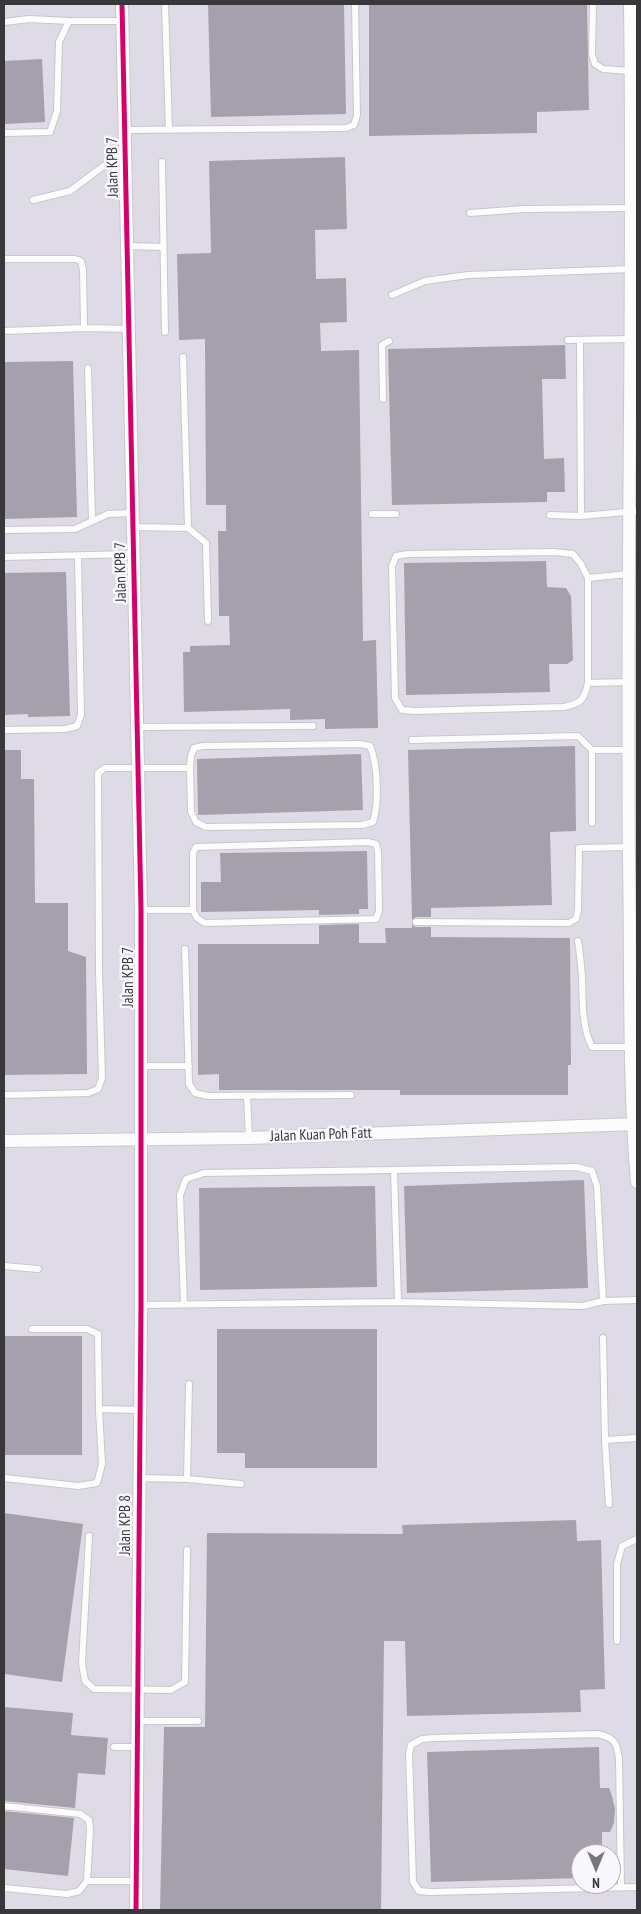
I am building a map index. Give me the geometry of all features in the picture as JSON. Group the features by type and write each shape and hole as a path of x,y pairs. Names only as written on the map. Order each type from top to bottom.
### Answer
{"street":[{"name":"Jalan KPB 7","path":"122,4 141,910 141,1140"},
{"path":"630,4 631,71 634,99 630,339 634,413 632,557 628,574 627,682 632,713 628,750 629,847 634,930 630,1047 637,1182"},
{"name":"Jalan Kuan Poh Fatt","path":"4,1141 249,1138 635,1124"},
{"name":"Jalan KPB 8","path":"136,1910 141,1140"}],"lane":[{"path":"165,4 169,130"},
{"path":"125,130 346,128 354,125 357,115 355,4"},
{"path":"594,4 592,54 595,64 603,69 631,71"},
{"path":"4,22 30,19 123,21"},
{"path":"4,133 50,132 57,111 59,42 69,21"},
{"path":"32,200 70,191 126,150"},
{"path":"162,162 165,332"},
{"path":"470,213 524,209 631,208"},
{"path":"127,246 163,247"},
{"path":"4,259 75,259 81,261 83,270 84,328"},
{"path":"392,294 424,281 468,275 631,269"},
{"path":"4,331 84,328 129,329"},
{"path":"568,340 630,339"},
{"path":"580,340 581,516"},
{"path":"382,399 382,345 389,341"},
{"path":"183,357 188,528"},
{"path":"88,368 92,521"},
{"path":"550,515 581,516 633,512"},
{"path":"4,530 75,529 108,514 133,513"},
{"path":"372,514 396,514"},
{"path":"133,527 188,528 206,543 208,621"},
{"path":"554,552 573,554 588,578 588,683 586,695 578,704 564,707 402,710 395,698 392,566 396,556 408,554 554,552"},
{"path":"4,556 134,554"},
{"path":"4,730 65,729 77,726 81,715 78,556"},
{"path":"588,578 628,574"},
{"path":"588,683 627,682"},
{"path":"137,727 313,726"},
{"path":"412,740 578,736 592,750 628,750"},
{"path":"360,744 370,746 375,756 377,811 373,822 362,825 206,827 196,822 191,812 190,768 194,748 203,746 360,744"},
{"path":"592,750 592,823"},
{"path":"4,1095 88,1094 98,1089 102,1078 98,961 98,773 105,768 190,768"},
{"path":"368,842 376,844 378,851 379,911 376,919 204,923 197,918 193,910 193,853 196,847 368,842"},
{"path":"416,922 568,923 576,919 578,910 579,848 629,847"},
{"path":"141,910 193,910"},
{"path":"578,941 586,1034 592,1046 630,1047"},
{"path":"185,949 189,1084 196,1093 208,1096 351,1095"},
{"path":"142,1066 189,1066"},
{"path":"247,1096 249,1138"},
{"path":"184,1304 180,1195 186,1179 204,1173 577,1167 592,1171 597,1186 603,1301"},
{"path":"394,1171 398,1302"},
{"path":"4,1266 38,1269"},
{"path":"141,1305 398,1302 583,1306 603,1301 637,1300"},
{"path":"4,1478 78,1486 97,1483 102,1464 98,1334 87,1329 32,1329"},
{"path":"603,1338 605,1440 609,1504"},
{"path":"187,1479 189,1384"},
{"path":"99,1409 140,1410"},
{"path":"605,1440 637,1438"},
{"path":"139,1478 187,1479 241,1484"},
{"path":"89,1536 82,1664 85,1681 94,1689 171,1690 185,1682 187,1550"},
{"path":"617,1641 617,1564 622,1546 637,1538"},
{"path":"137,1720 198,1721"},
{"path":"621,1887 619,1759 617,1746 609,1736 598,1734 434,1738 422,1739 411,1744 409,1753 413,1882 419,1890 430,1892 637,1887"},
{"path":"114,1747 137,1747"},
{"path":"4,1806 80,1814 89,1820 90,1829 87,1881 79,1891 67,1894 4,1888"},
{"path":"87,1881 136,1881"}],"shaded area":[{"path":"4,4 637,4 637,1910 4,1910"}],"building":[{"path":"208,4 344,4 346,114 211,117"},
{"path":"369,4 587,4 589,110 537,112 537,133 369,136"},
{"path":"42,59 45,122 4,124 4,61"},
{"path":"345,157 347,229 315,230 316,279 346,278 347,322 320,323 321,351 359,350 363,641 376,640 378,728 325,729 325,719 290,720 290,709 184,712 183,652 190,652 190,646 230,645 229,616 219,616 218,531 226,531 226,505 206,505 205,339 179,340 177,254 211,253 209,161"},
{"path":"565,345 566,379 542,379 544,459 564,458 565,492 547,492 547,502 392,505 388,349"},
{"path":"73,361 77,517 4,519 4,362"},
{"path":"546,561 547,587 566,588 571,596 573,660 567,664 549,664 550,692 406,695 404,563"},
{"path":"66,572 70,716 28,717 28,714 4,715 4,573"},
{"path":"575,746 576,831 550,832 552,905 431,908 431,917 416,917 412,920 408,750"},
{"path":"4,750 21,750 21,779 34,779 35,903 68,903 68,951 86,957 87,1074 4,1075"},
{"path":"361,754 363,810 198,815 197,759"},
{"path":"367,851 368,909 359,909 359,914 319,915 319,910 201,912 201,882 221,882 220,853"},
{"path":"359,924 359,943 386,943 385,928 412,928 412,924 415,927 431,927 431,937 570,938 571,1065 568,1065 568,1095 400,1095 400,1090 219,1090 219,1074 198,1075 198,944 319,944 319,925"},
{"path":"584,1180 588,1288 407,1293 404,1186"},
{"path":"375,1186 377,1287 200,1290 199,1188"},
{"path":"217,1329 377,1329 377,1468 245,1468 245,1453 217,1453"},
{"path":"4,1336 82,1336 82,1455 4,1455"},
{"path":"4,1513 83,1524 62,1682 4,1674"},
{"path":"576,1520 577,1541 601,1540 605,1689 580,1690 581,1712 407,1716 405,1641 384,1641 381,1910 160,1910 164,1727 205,1727 207,1533 403,1534 402,1525"},
{"path":"4,1707 73,1713 71,1735 108,1738 105,1775 78,1773 75,1808 4,1801"},
{"path":"599,1747 600,1788 609,1788 615,1809 614,1823 610,1832 602,1832 602,1844 571,1844 571,1878 431,1882 427,1752"},
{"path":"4,1811 74,1818 68,1876 4,1869"}],"cycle path":[{"path":"122,4 141,910 141,1305 136,1910"}]}
